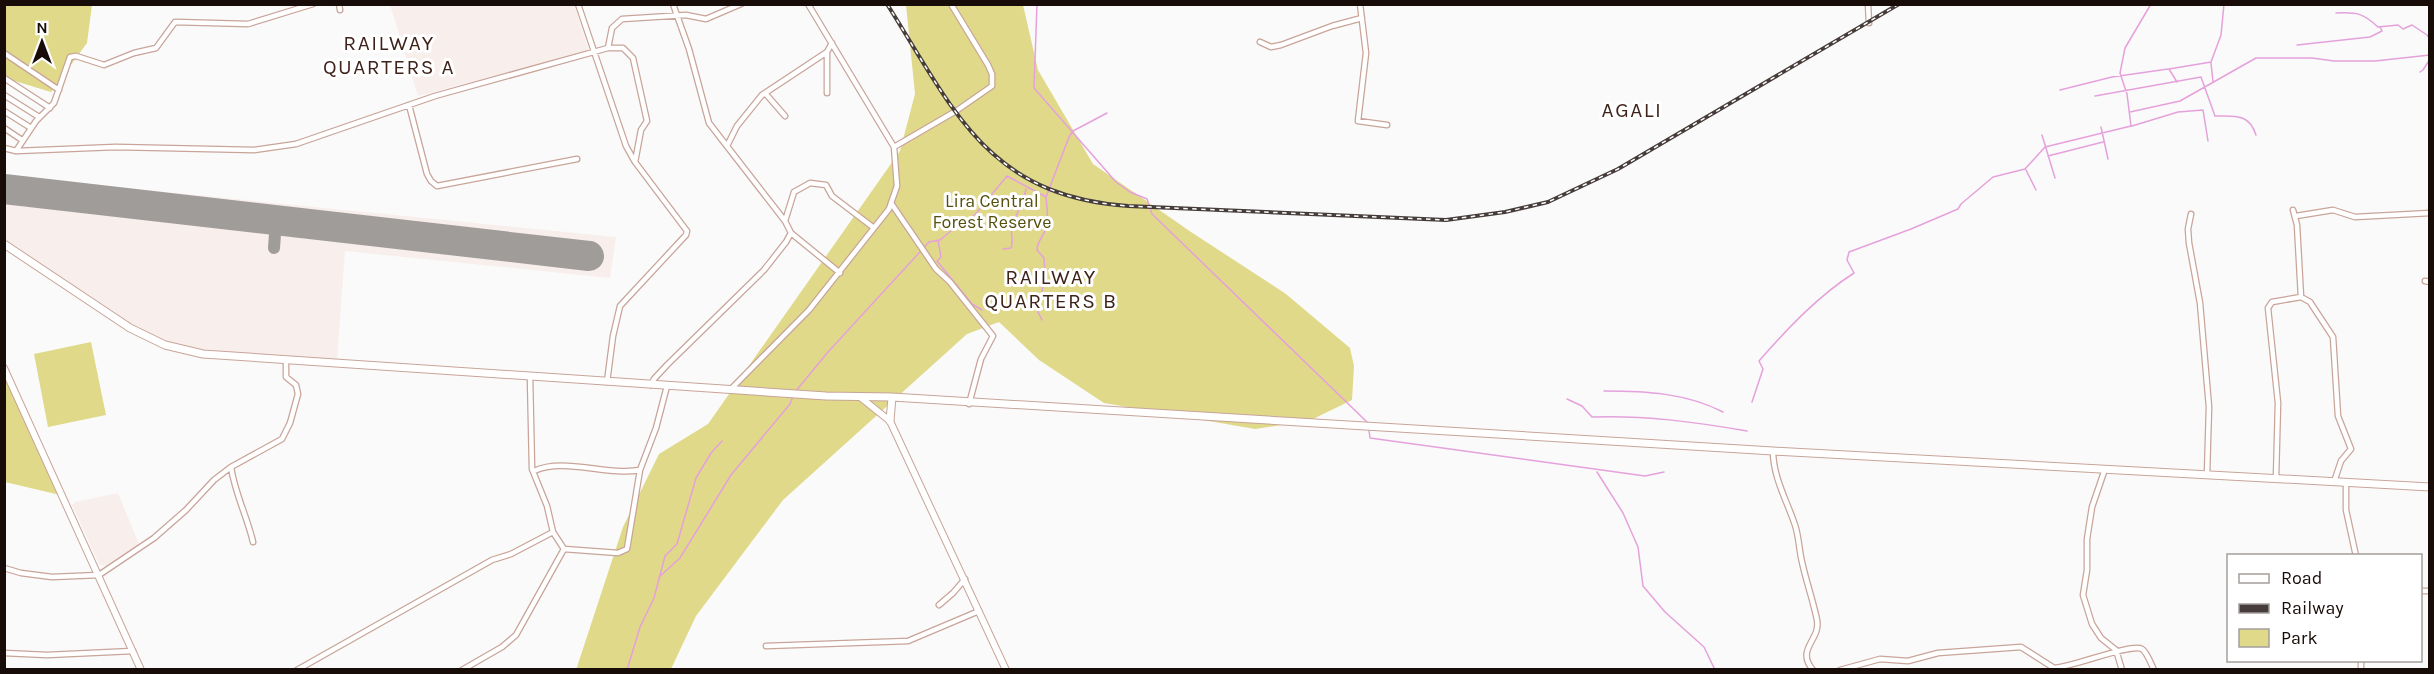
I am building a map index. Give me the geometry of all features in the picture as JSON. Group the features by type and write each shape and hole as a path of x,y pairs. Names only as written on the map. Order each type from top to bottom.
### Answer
{"main road":[{"path":"4,244 130,328 165,345 203,354 795,394 2430,487"},
{"path":"890,421 892,398"}],"street":[{"path":"16,151 39,117 54,103 67,63 72,56 104,65 134,52 151,51 156,48 176,22 248,24 313,4"},
{"path":"578,4 593,54 626,146 635,162 687,231 686,235 620,306 613,336 607,382"},
{"path":"673,4 689,49 705,116 785,221 791,233 840,273"},
{"path":"608,48 612,28 622,19 686,15 706,19 741,4"},
{"path":"730,389 783,339 840,273 891,203 897,186 894,147 808,4"},
{"path":"894,147 958,110 992,86 992,74 988,65 951,4"},
{"path":"1360,4 1365,69 1358,121 1387,125"},
{"path":"1868,4 1869,23"},
{"path":"1260,42 1271,46 1281,45 1332,26 1362,18"},
{"path":"728,146 737,126 765,93 827,52 832,43"},
{"path":"4,148 16,151 116,147 271,148 318,138 409,105 608,48 627,50 633,58 646,121 641,130 640,147 635,162"},
{"path":"827,52 827,93"},
{"path":"4,53 59,90"},
{"path":"4,78 50,108"},
{"path":"765,93 784,116"},
{"path":"4,95 39,117"},
{"path":"409,105 427,174 437,186 577,159"},
{"path":"4,111 31,128"},
{"path":"4,128 22,140"},
{"path":"785,221 794,192 810,183 826,185 831,196 874,228"},
{"path":"891,203 936,269 950,282 993,336 981,359 969,404"},
{"path":"2293,210 2296,216 2301,297"},
{"path":"2296,216 2333,210 2355,217 2430,213"},
{"path":"2191,214 2188,229 2189,243 2200,303 2209,407 2207,474"},
{"path":"651,385 667,365 764,270 786,243 791,233"},
{"path":"2276,478 2278,403 2268,308 2272,302 2301,297 2310,302 2333,337 2338,416 2351,449 2341,461 2334,482"},
{"path":"4,568 52,577 99,575 154,538 186,510 214,480 231,467 282,439 290,423 298,394 296,385 286,377 286,361"},
{"path":"4,368 141,669"},
{"path":"530,377 534,471 553,532 564,549"},
{"path":"564,549 618,553 627,549 640,470 656,428 668,386"},
{"path":"860,397 890,421 1006,669"},
{"path":"1773,451 1774,468 1796,528 1802,563 1817,620 1818,632 1806,652 1808,662 1813,669"},
{"path":"534,471 548,466 625,472 640,470"},
{"path":"231,467 233,485 248,520 253,542"},
{"path":"2105,468 2092,507 2083,596 2095,629 2116,650 2122,669"},
{"path":"2346,483 2346,510 2356,554"},
{"path":"297,669 492,560 511,554 553,532"},
{"path":"462,669 502,647 516,635 564,549"},
{"path":"939,605 965,579"},
{"path":"766,646 908,641 979,611"},
{"path":"1840,669 1880,659 1908,661 1938,653 2015,647 2025,648 2045,664 2057,668 2101,658 2116,650 2142,649 2154,669"},
{"path":"4,653 48,656 133,651"}],"shaded area":[{"path":"390,5 574,5 589,51 418,96"},
{"path":"4,176 616,237 610,278 345,251 337,360 206,351 164,341 120,318 5,240"},
{"path":"118,493 139,544 107,567 99,564 72,505 75,502"}],"green space":[{"path":"4,5 92,5 87,43 51,92 5,78"},
{"name":"Lira Central Forest Reserve","path":"906,5 1023,5 1038,70 1093,164 1286,294 1350,348 1354,366 1352,400 1309,421 1255,429 1104,403 1039,360 999,322 967,334 783,500 696,616 671,669 576,670 623,527 659,454 708,424 900,151 915,94"},
{"path":"91,342 106,415 48,427 34,354"},
{"path":"5,379 60,495 5,482"}],"waterway":[{"path":"1037,4 1034,88 1116,182 1130,192 1147,199 1152,214 1367,422"},
{"path":"1752,402 1763,369 1759,361 1804,314 1854,273 1847,260 1849,252 1958,209 1993,177 2025,169 2045,147 2131,126 2127,94 2120,73 2125,48 2151,4"},
{"path":"2177,82 2169,69 2211,62 2221,35 2224,4"},
{"path":"2336,13 2359,14 2378,27 2398,25 2403,29 2412,25 2430,39"},
{"path":"2297,45 2370,37 2382,31 2380,27"},
{"path":"2130,112 2180,101 2256,58 2375,61 2430,55"},
{"path":"2420,72 2430,59"},
{"path":"2211,63 2213,82"},
{"path":"2060,90 2112,77 2168,69"},
{"path":"2095,96 2201,77 2215,116 2234,116 2245,119 2256,135"},
{"path":"2132,126 2178,112 2203,110 2208,141"},
{"path":"795,392 828,352 929,242 940,240 957,226 968,223 1007,176 1046,197 1073,131 1107,113"},
{"path":"2101,127 2108,159"},
{"path":"2042,135 2055,178"},
{"path":"2048,156 2103,142"},
{"path":"2026,170 2036,190"},
{"path":"1003,249 1011,248 1012,228 1026,189"},
{"path":"1042,320 1038,312 1045,275 1044,258 1037,250 1047,224 1046,198"},
{"path":"938,240 941,257 937,261 972,304 982,310"},
{"path":"1604,391 1665,394 1695,401 1723,412"},
{"path":"659,577 680,558 731,475 790,404 793,396"},
{"path":"1567,399 1582,406 1592,417 1670,420 1747,431"},
{"path":"1369,430 1370,438 1645,476 1664,472"},
{"path":"627,670 640,627 654,598 665,556 677,544 696,478 711,453 722,441"},
{"path":"1597,472 1623,513 1638,547 1643,586 1665,612 1704,647 1715,670"}],"taxiway":[{"path":"274,248 276,220"}],"runway":[{"path":"4,189 589,256"}],"railway":[{"path":"887,4 933,79 980,141 1007,166 1040,185 1080,199 1128,206 1446,220 1505,212 1548,202 1618,169 1899,4"}],"district":[{"name":"RAILWAY QUARTERS A","path":"389,55"},
{"name":"AGALI","path":"1632,110"},
{"name":"RAILWAY QUARTERS B","path":"1051,289"}]}
